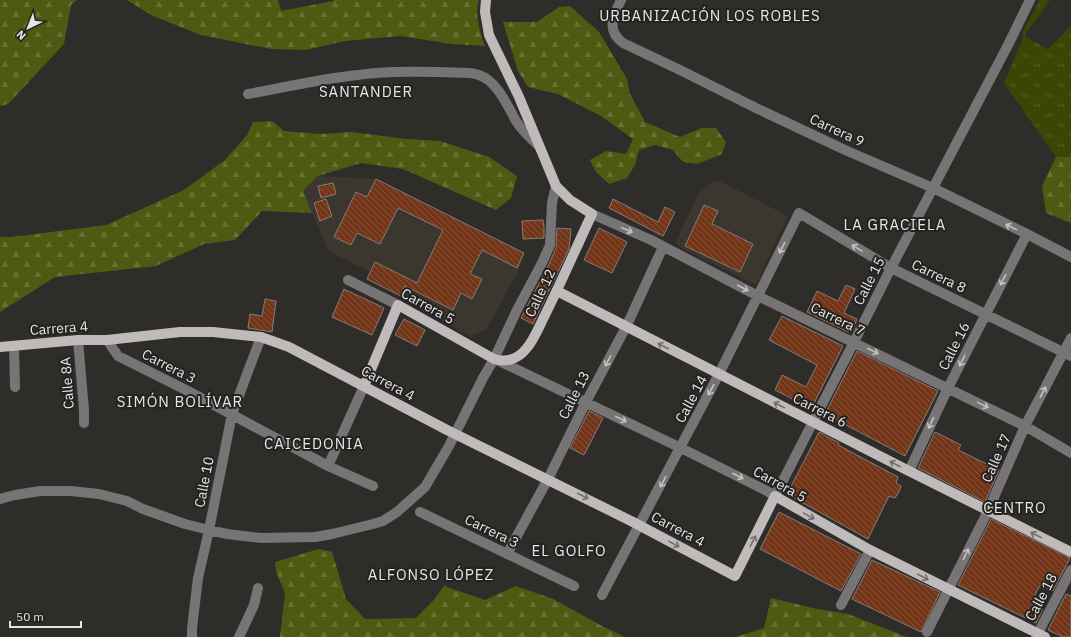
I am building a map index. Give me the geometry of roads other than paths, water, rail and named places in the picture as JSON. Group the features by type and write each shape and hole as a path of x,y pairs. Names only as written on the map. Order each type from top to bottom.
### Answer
{"main road":[{"path":"486,0 489,34 519,97 556,186 570,200 592,214"},
{"name":"Calle 12","path":"496,360 506,361 516,358 526,349 557,292 592,214"},
{"name":"Carrera 6","path":"557,292 1071,552"},
{"path":"364,386 398,305"},
{"name":"Carrera 5","path":"398,305 496,360"},
{"name":"Carrera 4","path":"0,347 78,340 107,340 180,332 213,332 260,337 289,347 447,430 548,479 735,576"},
{"name":"Carrera 5","path":"775,496 870,550 1040,636"},
{"name":"Calle 15","path":"735,576 775,496"}],"street":[{"name":"Carrera 9","path":"621,0 614,12 612,24 615,34 623,43 845,150 933,188 1071,257"},
{"name":"Calle 15","path":"775,496 1030,0"},
{"path":"248,94 357,75 393,72 469,73 480,75 490,82 504,98 516,122 527,136 540,146"},
{"path":"0,499 40,491 71,491 100,494 126,501 143,509 185,524 228,534 261,538 315,537 355,529 383,521 397,512 425,487 449,446 483,378 496,360 517,310 550,245 552,203 556,186"},
{"name":"Carrera 8","path":"799,213 891,268 1067,354"},
{"name":"Calle 14","path":"602,595 720,374 799,213"},
{"name":"Carrera 7","path":"592,214 651,240 758,296 1025,426 1071,453"},
{"name":"Calle 16","path":"909,471 948,388 1027,234"},
{"name":"Calle 13","path":"507,554 548,479 586,402 626,327 663,247"},
{"name":"Carrera 5","path":"348,280 398,305"},
{"name":"Calle 10","path":"192,637 198,578 232,414 260,337"},
{"name":"Calle 17","path":"927,632 988,511 1025,426 1067,354 1071,338"},
{"name":"Calle 8A","path":"78,340 84,423"},
{"name":"Carrera 3","path":"107,340 118,356 232,414 328,466 373,486"},
{"path":"14,346 15,387"},
{"name":"Carrera 5","path":"496,360 681,448 775,496"},
{"path":"328,466 364,386"},
{"name":"Carrera 3","path":"420,512 574,586"},
{"path":"841,605 870,550"},
{"name":"Calle 18","path":"1040,636 1071,570"},
{"path":"239,637 254,605 258,588"}],"district":[{"name":"URBANIZACIÓN LOS ROBLES","path":"710,16"},
{"name":"SANTANDER","path":"366,92"},
{"name":"LA GRACIELA","path":"895,225"},
{"name":"SIMÓN BOLÍVAR","path":"180,402"},
{"name":"CAICEDONIA","path":"314,444"},
{"name":"CENTRO","path":"1015,508"},
{"name":"EL GOLFO","path":"569,551"},
{"name":"ALFONSO LÓPEZ","path":"431,575"}]}
